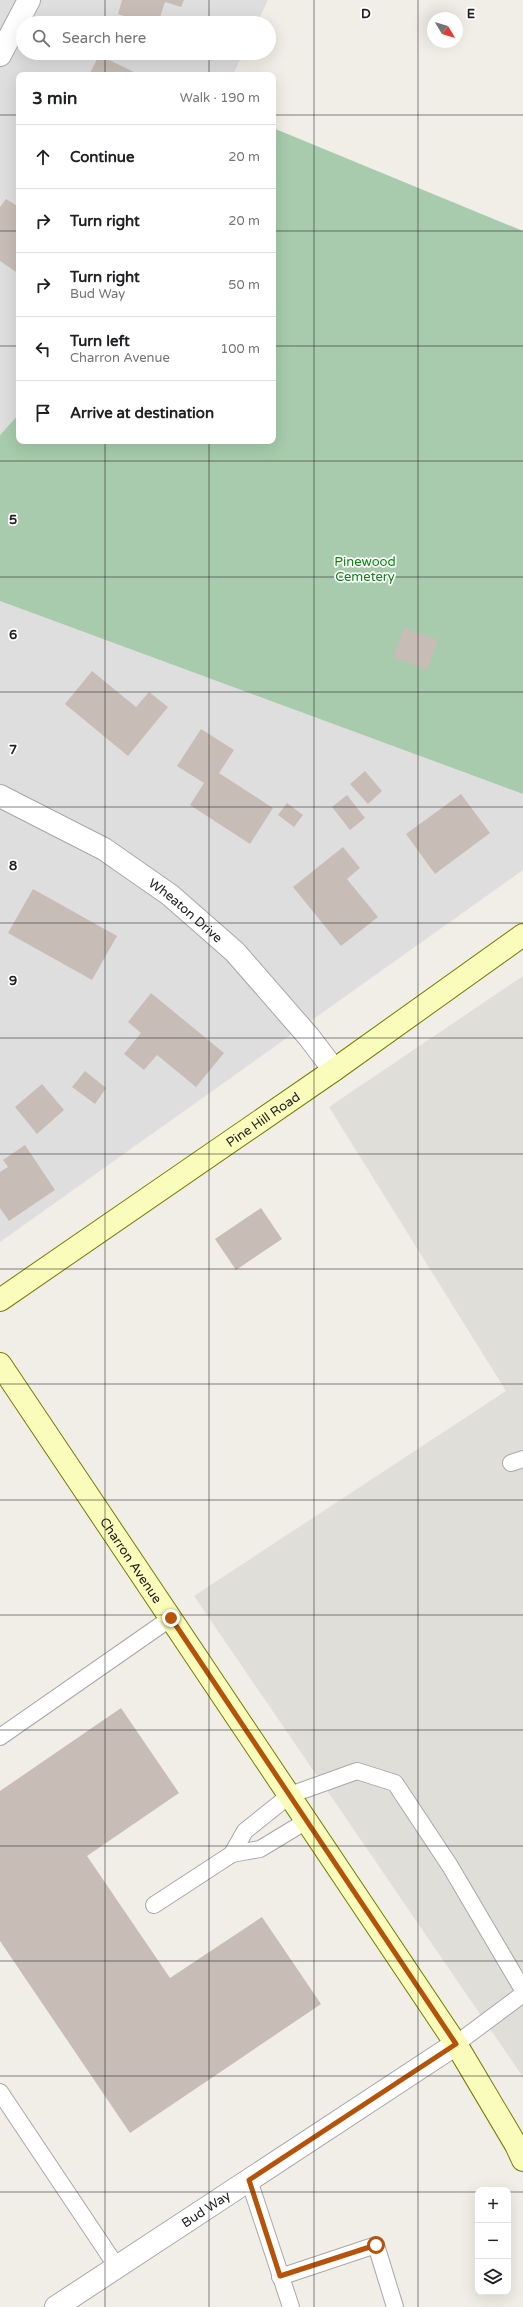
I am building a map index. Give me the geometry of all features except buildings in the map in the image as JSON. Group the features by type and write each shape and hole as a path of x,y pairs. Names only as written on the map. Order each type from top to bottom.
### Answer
{"street":[{"path":"21,16 29,0"},
{"path":"0,55 16,25"},
{"name":"Wheaton Drive","path":"0,796 104,849 170,895 235,952 309,1037 334,1070"},
{"name":"Pine Hill Road","path":"0,1300 334,1070 523,935"},
{"name":"Charron Avenue","path":"0,1364 308,1820 456,2044 516,2145 523,2160"},
{"name":"Bud Way","path":"60,2306 456,2044"}],"lane":[{"path":"0,1737 171,1618"},
{"path":"232,1854 245,1831 290,1795 357,1771 395,1783 450,1866 523,1990"},
{"path":"154,1905 232,1854 260,1849 308,1820"},
{"path":"456,2044 523,1994"},
{"path":"0,2092 117,2267"},
{"path":"249,2180 291,2307"},
{"path":"280,2276 376,2245 395,2307"}],"shaded area":[{"path":"0,0 268,0 260,16 16,16 16,60 240,60 234,72 16,72 16,417 0,435"},
{"path":"0,601 523,794 523,870 0,1242"},
{"path":"523,976 523,2077 194,1596 506,1391 329,1107"}],"green space":[{"name":"Pinewood Cemetery","path":"276,129 523,231 523,794 0,601 0,435 16,417 16,444 276,444"}],"route":[{"path":"171,1618 308,1820 456,2044 249,2180 280,2276 376,2245"}]}
